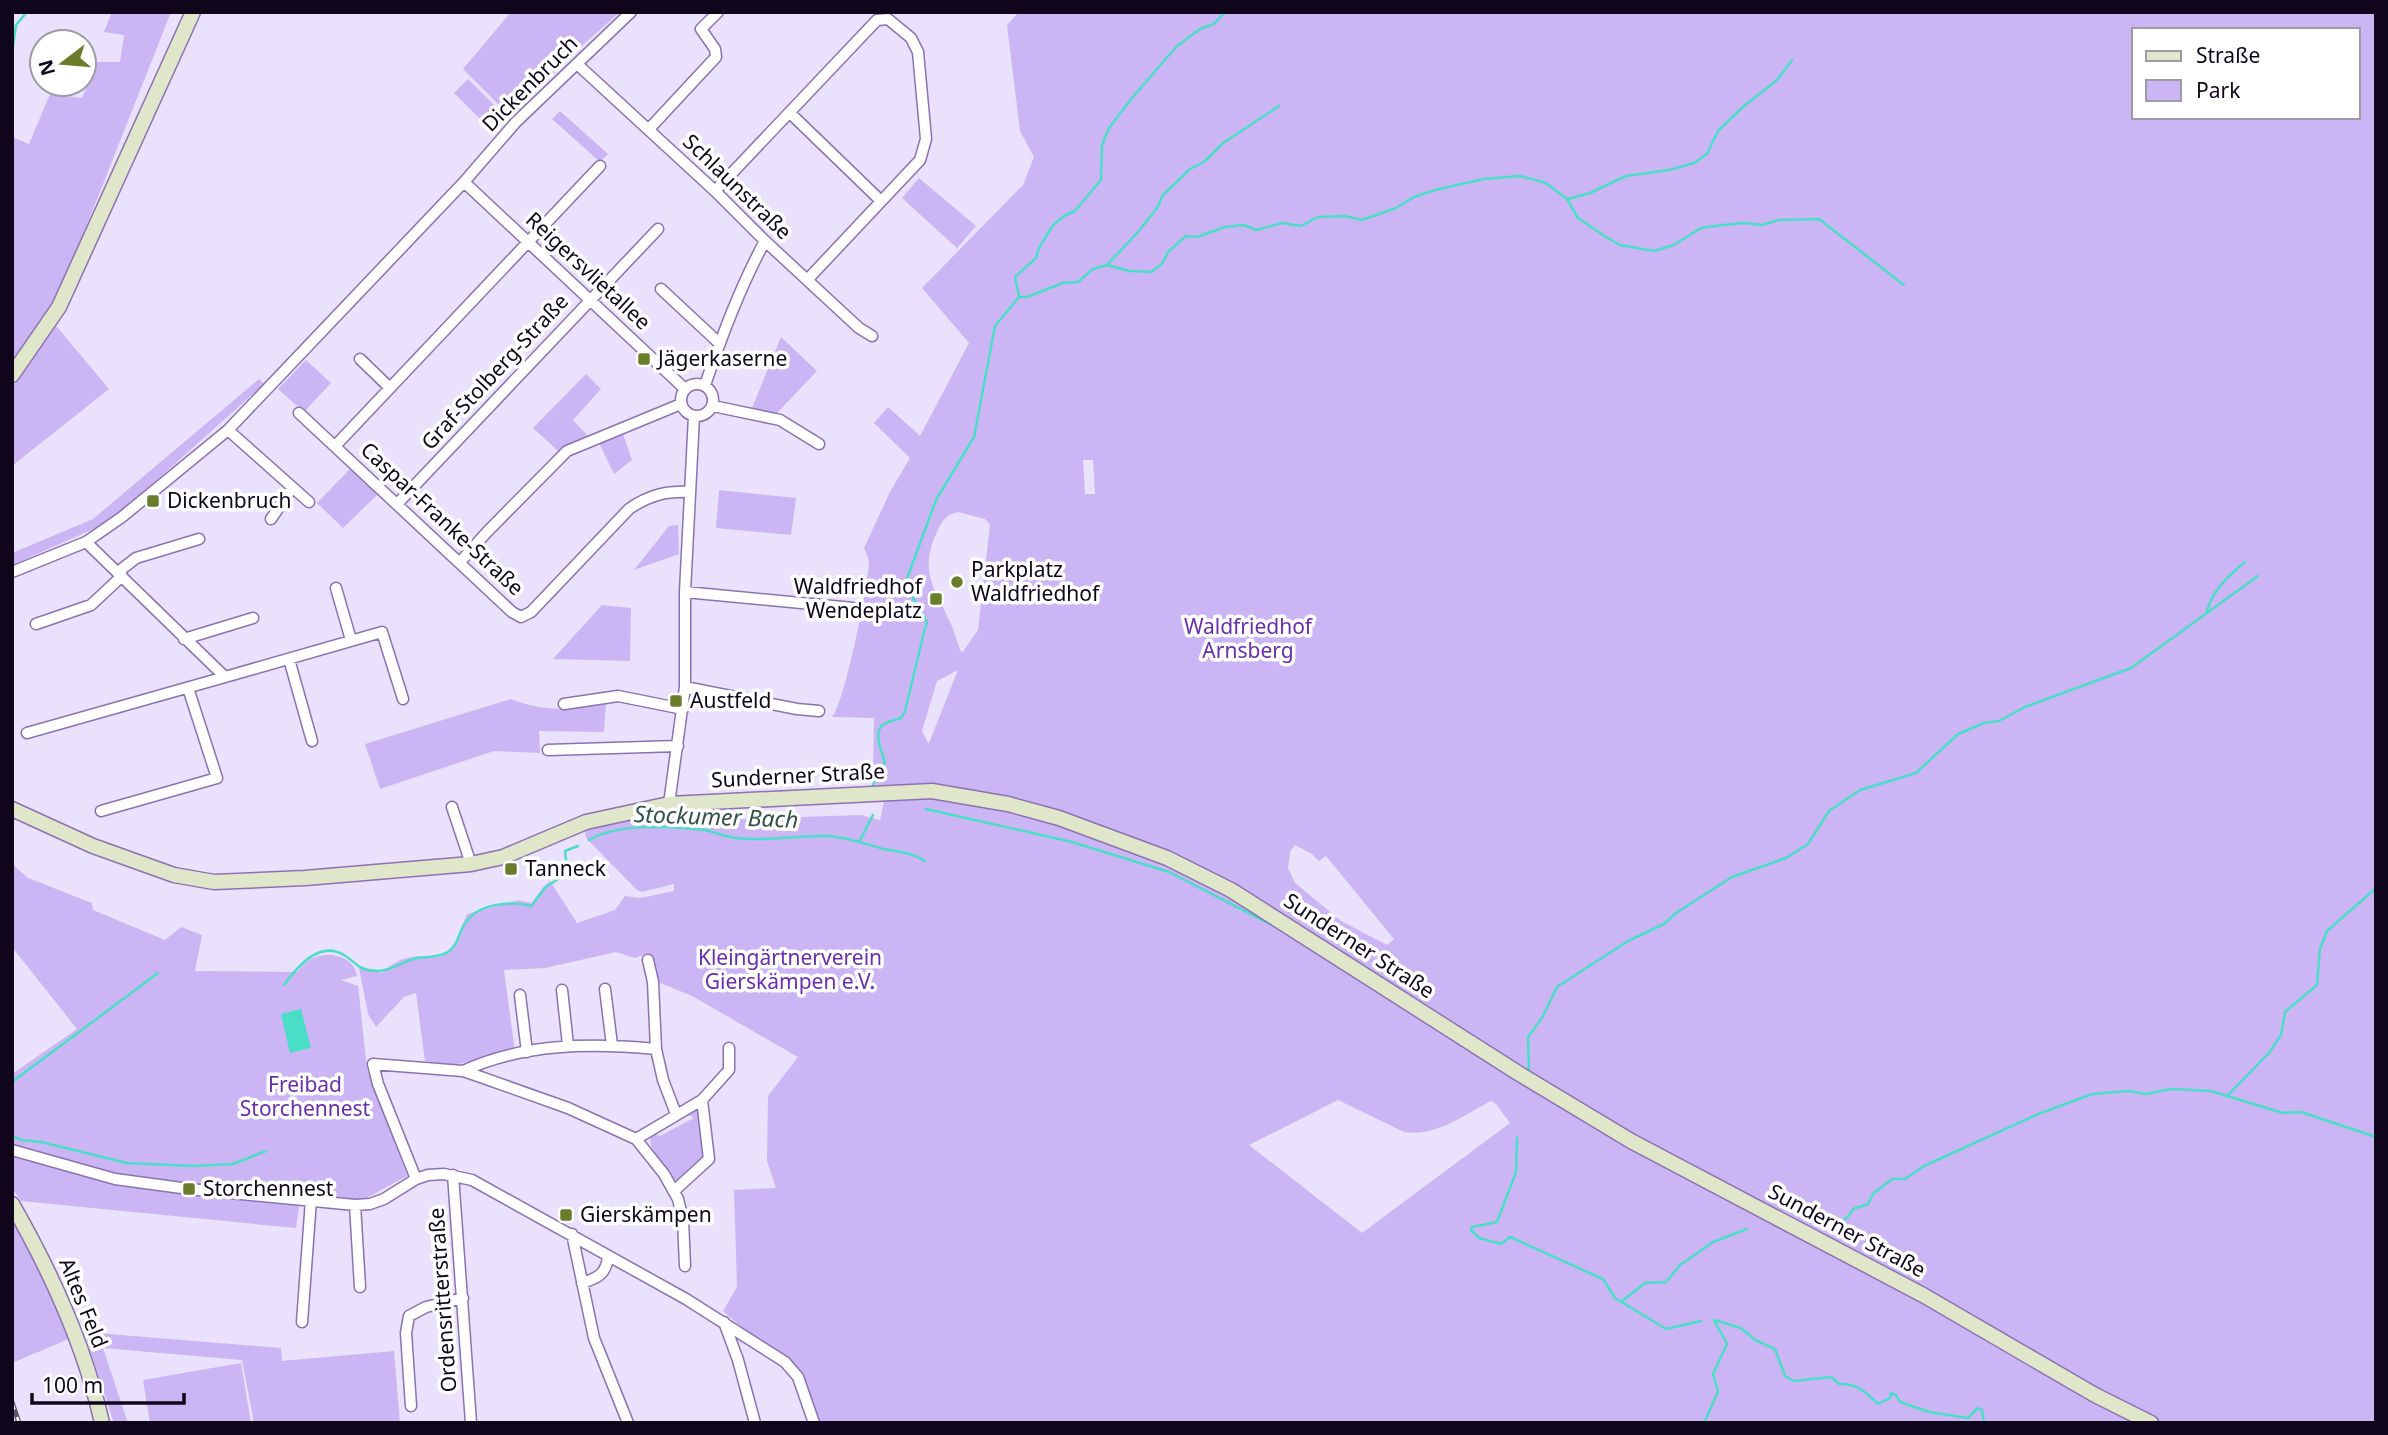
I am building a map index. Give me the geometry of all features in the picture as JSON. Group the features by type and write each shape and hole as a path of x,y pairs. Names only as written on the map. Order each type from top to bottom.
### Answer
{"main road":[{"path":"12,374 59,307 132,152 193,12"},
{"name":"Sunderner Straße","path":"12,809 93,846 174,874 214,882 305,878 471,864 514,852 586,822 669,804 932,791 1008,804 1059,818 1167,858 1221,885 1264,909 1518,1073 1631,1141 1923,1295 2095,1395 2151,1423"},
{"name":"Altes Feld","path":"12,1204 43,1262 76,1339 102,1423"}],"street":[{"name":"Dickenbruch","path":"12,572 86,542 122,517 229,430 464,182 516,122 631,12"},
{"path":"649,129 716,57 715,49 701,29 718,12"},
{"path":"715,191 877,20 888,19 911,37 919,57 925,147 917,165 808,279"},
{"name":"Schlaunstraße","path":"577,64 859,328 872,336"},
{"path":"790,113 881,201"},
{"path":"336,446 600,166"},
{"name":"Reigersvlietallee","path":"464,182 685,389"},
{"name":"Graf-Stolberg-Straße","path":"398,503 658,229"},
{"path":"705,385 719,343 765,241"},
{"path":"661,289 719,343"},
{"path":"360,359 390,388"},
{"path":"696,383 705,385 714,396 713,406 705,415 694,416 685,411 681,404 682,394 696,383"},
{"path":"460,562 568,451 681,404"},
{"path":"713,406 780,420 819,444"},
{"name":"Caspar-Franke-Straße","path":"299,414 398,503 512,612 522,617 526,616 629,509 657,494 670,491 690,492"},
{"path":"669,804 685,687 685,592 694,416"},
{"path":"229,430 309,502"},
{"path":"271,519 292,488"},
{"path":"36,624 91,605 136,558 199,539"},
{"path":"86,542 225,677"},
{"path":"337,588 351,640"},
{"path":"685,592 853,608"},
{"path":"184,639 253,618"},
{"path":"27,733 382,632 402,699"},
{"path":"289,659 312,741"},
{"path":"685,687 797,709 819,710"},
{"path":"101,811 217,778 188,688"},
{"path":"564,704 618,696 683,709"},
{"path":"548,750 678,746"},
{"path":"452,807 471,864"},
{"path":"648,960 653,982 656,1049 663,1080 677,1114"},
{"path":"605,989 612,1045"},
{"path":"562,990 568,1045"},
{"path":"520,995 527,1052"},
{"path":"463,1071 527,1052 568,1045 656,1049"},
{"path":"636,1139 702,1100 729,1070 729,1048"},
{"path":"416,1179 378,1084 373,1064 463,1071 568,1108 636,1139 649,1153 674,1191 683,1220 685,1266"},
{"path":"674,1191 709,1160 702,1100"},
{"path":"12,1150 115,1179 355,1205 384,1199 416,1179 437,1174 472,1180 724,1322 790,1366 798,1377 814,1423"},
{"name":"Ordensritterstraße","path":"453,1175 471,1423"},
{"path":"302,1322 311,1200"},
{"path":"355,1205 360,1287"},
{"path":"572,1234 594,1338 628,1423"},
{"path":"582,1283 601,1275 607,1267 608,1257"},
{"path":"411,1406 406,1333 409,1316 426,1307 463,1298"},
{"path":"724,1322 738,1360 755,1423"}],"green space":[{"path":"112,12 171,12 77,250 47,315 109,389 12,466 12,137 29,144 48,98 98,98 98,62 120,62 124,35 104,32"},
{"path":"511,12 620,12 567,59 512,118 463,69"},
{"path":"1019,12 2376,12 2376,1423 808,1423 793,1372 723,1311 737,1287 734,1190 776,1188 767,1161 768,1096 798,1057 692,996 658,982 649,953 635,958 616,952 545,968 504,970 515,1052 453,1065 425,1061 416,993 404,997 376,1027 368,1014 359,968 382,973 403,959 442,956 454,945 467,914 518,900 532,903 550,881 577,923 615,910 625,896 640,898 674,891 674,884 642,892 637,890 586,838 585,832 588,829 671,813 710,820 861,815 880,820 884,802 873,779 874,718 832,717 843,691 860,618 869,563 864,548 890,492 910,458 874,423 888,407 920,436 969,343 922,288 1023,185 1034,157 1020,131 1007,25","holes":["1083,460 1093,460 1095,494 1085,494","958,512 985,519 990,525 978,630 962,653 934,590 929,570 931,547 936,534 947,517","958,670 929,743 928,743 922,731 937,681","1295,845 1319,861 1326,856 1394,939 1387,945 1341,921 1295,883 1288,868 1290,852","1338,1100 1404,1132 1416,1133 1438,1128 1491,1101 1510,1123 1362,1233 1249,1145"]},
{"path":"468,79 497,108 483,122 454,93"},
{"path":"560,111 608,154 600,162 552,119"},
{"path":"919,178 976,226 957,248 902,198"},
{"path":"781,337 817,371 776,414 752,408"},
{"path":"306,360 331,383 304,412 278,389"},
{"path":"586,374 601,389 573,420 589,437 558,451 533,428"},
{"path":"259,379 264,384 122,511 98,527 12,565 12,553 93,519"},
{"path":"623,434 632,460 614,474 599,443"},
{"path":"351,468 379,493 343,528 317,503"},
{"path":"719,490 796,498 791,535 716,528"},
{"path":"678,525 679,554 634,570 669,526"},
{"path":"602,605 631,608 630,661 553,659"},
{"path":"511,699 547,708 606,704 604,732 539,731 540,753 494,751 380,789 365,744"},
{"name":"Freibad Storchennest","path":"12,864 28,878 92,903 93,910 165,940 181,927 202,935 195,971 297,972 307,961 323,955 338,956 351,963 357,976 341,980 358,986 367,1068 407,1176 361,1201 300,1199 296,1228 21,1201 12,1188 12,1074 77,1029 12,947"},
{"path":"699,1108 707,1154 684,1178 677,1181 667,1173 653,1153 652,1133 660,1136 694,1118 686,1113"},
{"path":"12,1216 28,1240 71,1338 12,1363"},
{"path":"84,1332 281,1348 282,1361 394,1351 400,1423 254,1423 242,1360 103,1348 128,1423 114,1423"},
{"path":"241,1363 251,1423 150,1423 143,1380"}],"shaded area":[{"path":"301,1009 311,1048 290,1053 281,1014"}],"waterway":[{"path":"12,53 16,25 27,12"},
{"path":"1019,296 1015,277 1036,258 1053,225 1075,211 1101,180 1102,145 1109,128 1176,47 1200,29 1214,24 1225,12"},
{"path":"1568,199 1590,193 1626,176 1669,170 1694,163 1707,154 1718,131 1777,80 1792,60"},
{"path":"1107,265 1138,232 1157,208 1163,195 1190,169 1204,162 1223,143 1279,106"},
{"path":"926,626 927,622 905,584 936,500 974,437 995,326 1019,297 1027,297 1063,283 1078,282 1093,269 1107,265 1130,271 1151,272 1162,264 1168,252 1186,236 1197,237 1225,227 1244,225 1256,230 1282,223 1301,226 1318,217 1345,216 1362,220 1435,190 1484,179 1520,176 1546,183 1567,199 1578,218 1620,245 1654,251 1674,245 1701,228 1819,219 1904,285"},
{"path":"2207,611 2217,590 2245,562"},
{"path":"1529,1071 1528,1037 1542,1018 1557,987 1628,941 1664,924 1676,913 1732,877 1786,858 1808,844 1829,811 1860,790 1916,773 1958,734 1984,723 1999,721 2025,707 2131,668 2258,576"},
{"path":"873,787 876,772 885,763 879,742 880,727 901,718 905,711 925,628"},
{"path":"926,809 1072,842 1169,872 1274,926"},
{"path":"860,840 873,815"},
{"name":"Stockumer Bach","path":"589,840 614,831 646,827 705,830 747,839 827,836 905,853 925,861"},
{"name":"Stockumer Bach","path":"284,985 302,964 317,953 326,951 335,951 361,968 377,971 387,970 417,958 445,954 455,945 467,921 480,910 506,904 531,906 546,887 564,875 567,868 565,851 578,846"},
{"path":"2228,1095 2269,1053 2281,1035 2285,1012 2317,985 2320,949 2327,931 2376,888"},
{"path":"12,1082 158,973"},
{"path":"1819,1224 1835,1223 1847,1218 1853,1209 1868,1204 1873,1194 1892,1179 1905,1179 1924,1166 2036,1115 2092,1094 2129,1091 2146,1094 2171,1089 2211,1091 2283,1113 2301,1112 2376,1137"},
{"name":"Stockumer Bach","path":"12,1136 127,1163 194,1166 233,1164 266,1151"},
{"name":"Stockumer Bach","path":"1517,1138 1516,1172 1497,1222 1472,1227 1471,1230 1479,1238 1501,1244 1510,1237 1603,1279 1615,1298 1666,1329 1701,1321"},
{"path":"1621,1302 1645,1283 1666,1282 1680,1265 1713,1242 1747,1229"},
{"name":"Stockumer Bach","path":"1714,1320 1741,1328 1755,1340 1775,1349 1785,1376 1794,1381 1831,1377 1839,1384 1860,1389 1878,1404 1890,1398 1891,1393 1896,1395 1900,1402 1929,1412 1968,1418 1978,1408 1982,1410 1984,1423"},
{"path":"1704,1423 1718,1392 1713,1374 1727,1344 1714,1320"}],"railway":[{"path":"12,1402 19,1423"}],"place":[{"name":"Jägerkaserne","path":"644,359"},
{"name":"Dickenbruch","path":"153,501"},
{"name":"Parkplatz Waldfriedhof","path":"957,582"},
{"name":"Waldfriedhof Wendeplatz","path":"936,599"},
{"name":"Austfeld","path":"676,701"},
{"name":"Tanneck","path":"511,869"},
{"name":"Storchennest","path":"189,1189"},
{"name":"Gierskämpen","path":"566,1215"}],"park label":[{"name":"Waldfriedhof Arnsberg","path":"1248,639"},
{"name":"Kleingärtnerverein Gierskämpen e.V.","path":"790,970"}]}
